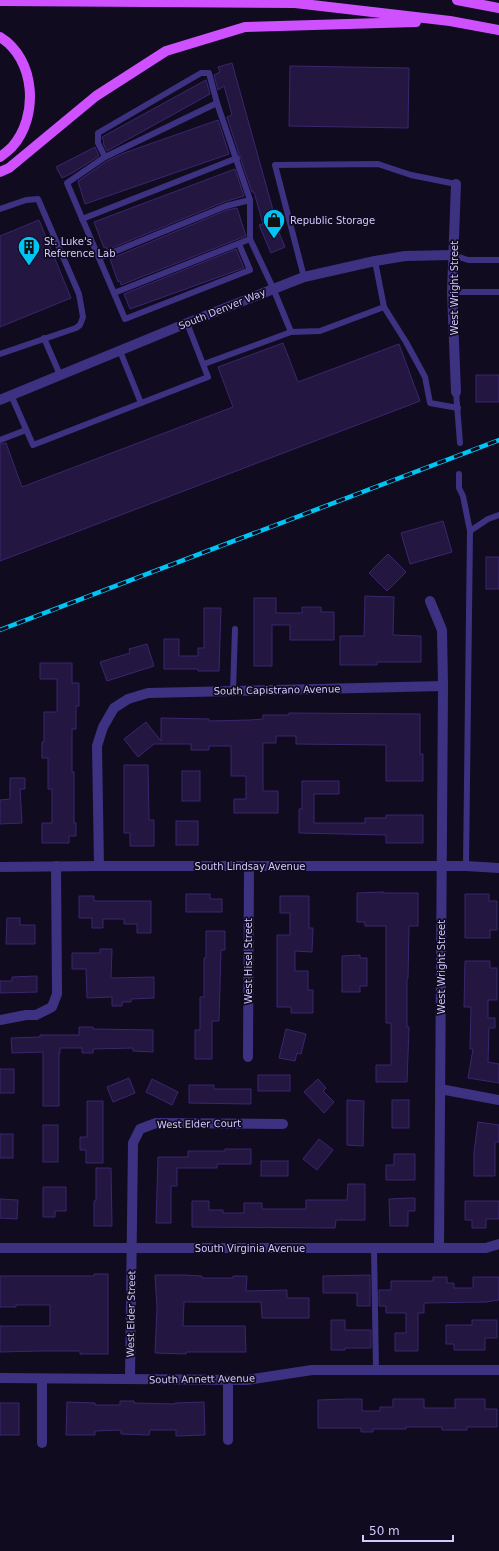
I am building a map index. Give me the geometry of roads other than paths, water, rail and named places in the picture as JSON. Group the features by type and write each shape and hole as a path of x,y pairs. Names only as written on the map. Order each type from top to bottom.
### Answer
{"main road":[{"path":"457,0 499,8"},
{"path":"0,1 295,3 450,21 499,30"},
{"path":"0,172 8,168 96,96 166,51 245,27 450,21"},
{"path":"0,38 16,51 25,67 30,86 30,108 23,128 12,146 0,157"}],"street":[{"name":"West Wright Street","path":"456,184 452,292 456,392"},
{"name":"South Denver Way","path":"0,400 273,288 304,277 375,261 405,256 453,255"},
{"name":"West Wright Street","path":"430,601 442,630 443,686 439,1248"},
{"name":"South Capistrano Avenue","path":"99,866 97,746 103,726 114,708 128,699 148,693 443,686"},
{"path":"0,1020 26,1015 36,1015 52,1007 57,994 56,866"},
{"name":"West Hisel Street","path":"248,1057 249,866"},
{"name":"South Lindsay Avenue","path":"0,867 466,866 499,868"},
{"path":"440,1089 499,1100"},
{"name":"West Elder Court","path":"132,1248 133,1143 140,1129 156,1124 283,1124"},
{"name":"South Virginia Avenue","path":"0,1248 486,1248 499,1244"},
{"name":"West Elder Street","path":"130,1379 132,1248"},
{"name":"South Annett Avenue","path":"0,1378 247,1380 312,1370 499,1370"},
{"path":"42,1379 42,1443"},
{"path":"228,1380 228,1440"}],"lane":[{"path":"105,157 98,143 98,133 201,73 210,73 218,103 250,200 250,239 273,288 291,332"},
{"path":"218,103 105,157 67,182 125,319 250,270 239,244"},
{"path":"82,219 237,158"},
{"path":"304,277 275,165 378,164 411,175 456,184"},
{"path":"0,209 26,200 38,199 78,294 83,317 80,325 76,328 0,354"},
{"path":"99,258 226,206 250,200"},
{"path":"114,293 250,239"},
{"path":"453,255 468,260 499,260"},
{"path":"375,261 384,307 406,342 425,377 430,403 458,408"},
{"path":"452,292 499,292"},
{"path":"204,364 291,332 320,331 384,307"},
{"path":"11,395 33,445 208,377 187,323"},
{"path":"44,338 60,376"},
{"path":"120,351 141,403"},
{"path":"456,392 460,443"},
{"path":"0,440 26,430"},
{"path":"459,474 459,488 464,496 470,531 466,866"},
{"path":"470,531 488,519 499,515"},
{"path":"233,692 235,629"},
{"path":"374,1248 376,1370"}],"railway":[{"path":"0,630 499,440"}],"place":[{"name":"Republic Storage","path":"274,240"},
{"name":"St. Luke's Reference Lab","path":"29,266"}]}
